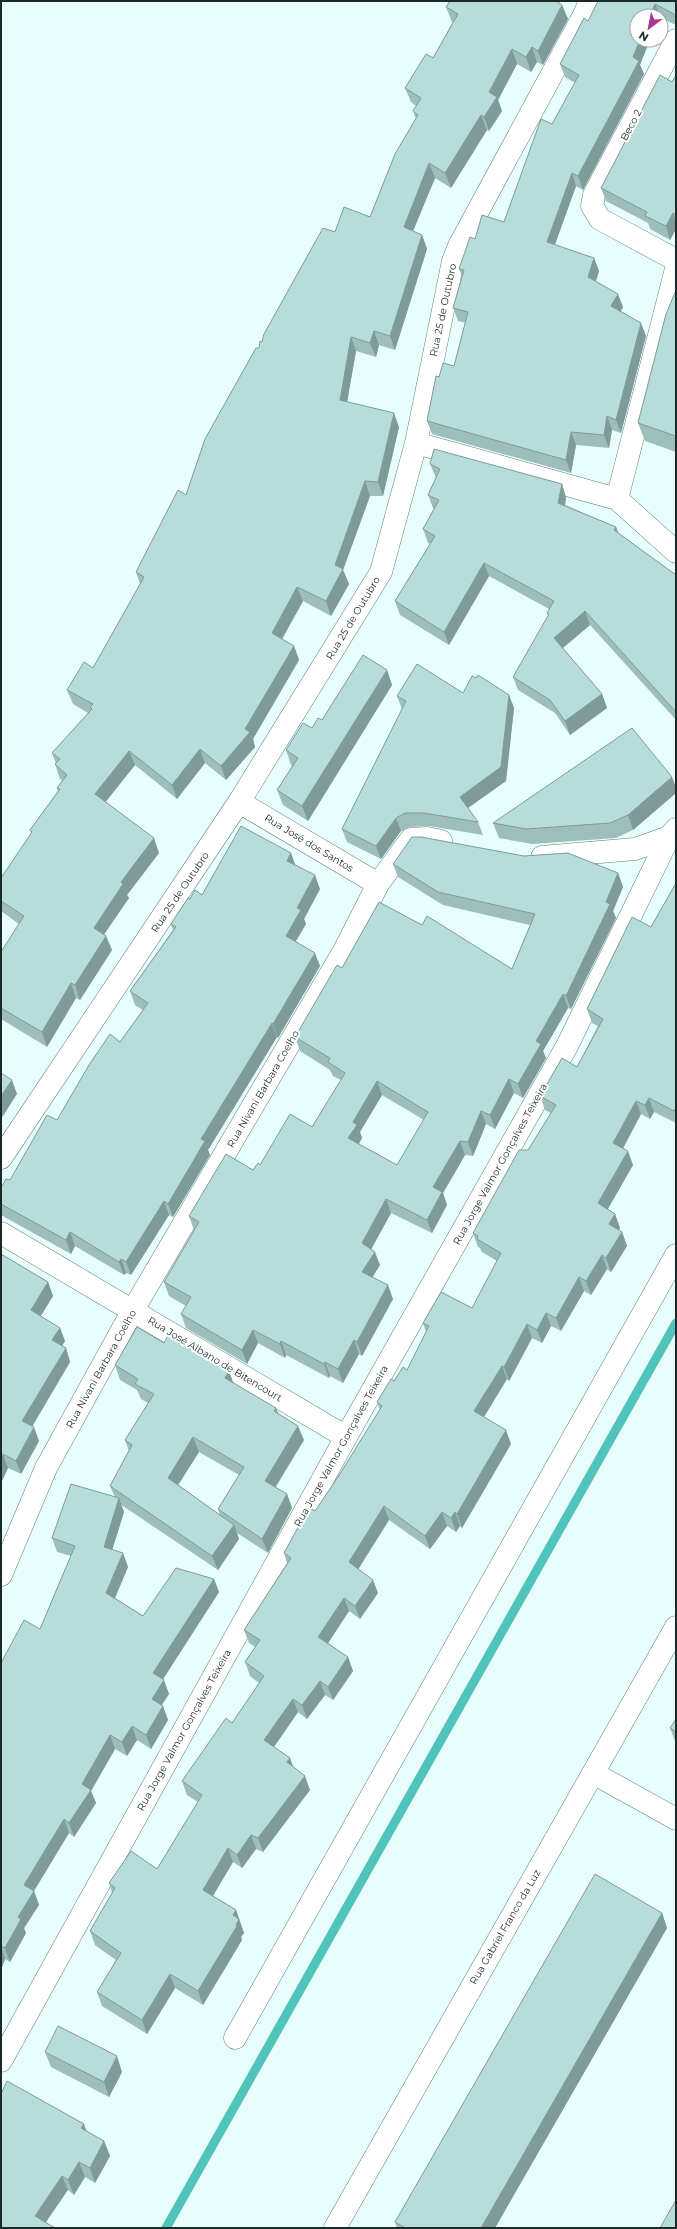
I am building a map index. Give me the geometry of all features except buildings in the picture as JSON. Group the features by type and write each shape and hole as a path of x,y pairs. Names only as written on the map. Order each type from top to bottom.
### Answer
{"street":[{"name":"Rua 25 de Outubro","path":"1,1158 91,1027 239,802 381,572 416,443 453,261 458,246 584,16 590,1"},
{"name":"Beco 2","path":"676,40 594,195 592,206 594,212 600,219 676,260"},
{"path":"617,499 676,269"},
{"path":"416,443 617,499 676,552"},
{"name":"Rua José dos Santos","path":"239,802 378,884"},
{"path":"523,856 531,857 635,849 672,833"},
{"name":"Rua Jorge Valmor Gonçalves Teixeira","path":"1,2061 346,1437 567,1046 672,833"},
{"name":"Rua Nivani Barbara Coelho","path":"1,1575 46,1468 133,1310 345,949 378,884 411,839 427,838 464,845"},
{"name":"Rua José Albano de Bitencourt","path":"1,1232 346,1437"},
{"path":"235,2038 676,1254"},
{"name":"Rua Gabriel Franco da Luz","path":"335,2228 676,1627"},
{"path":"593,1773 676,1819"}],"waterway":[{"path":"166,2228 676,1323"}]}
